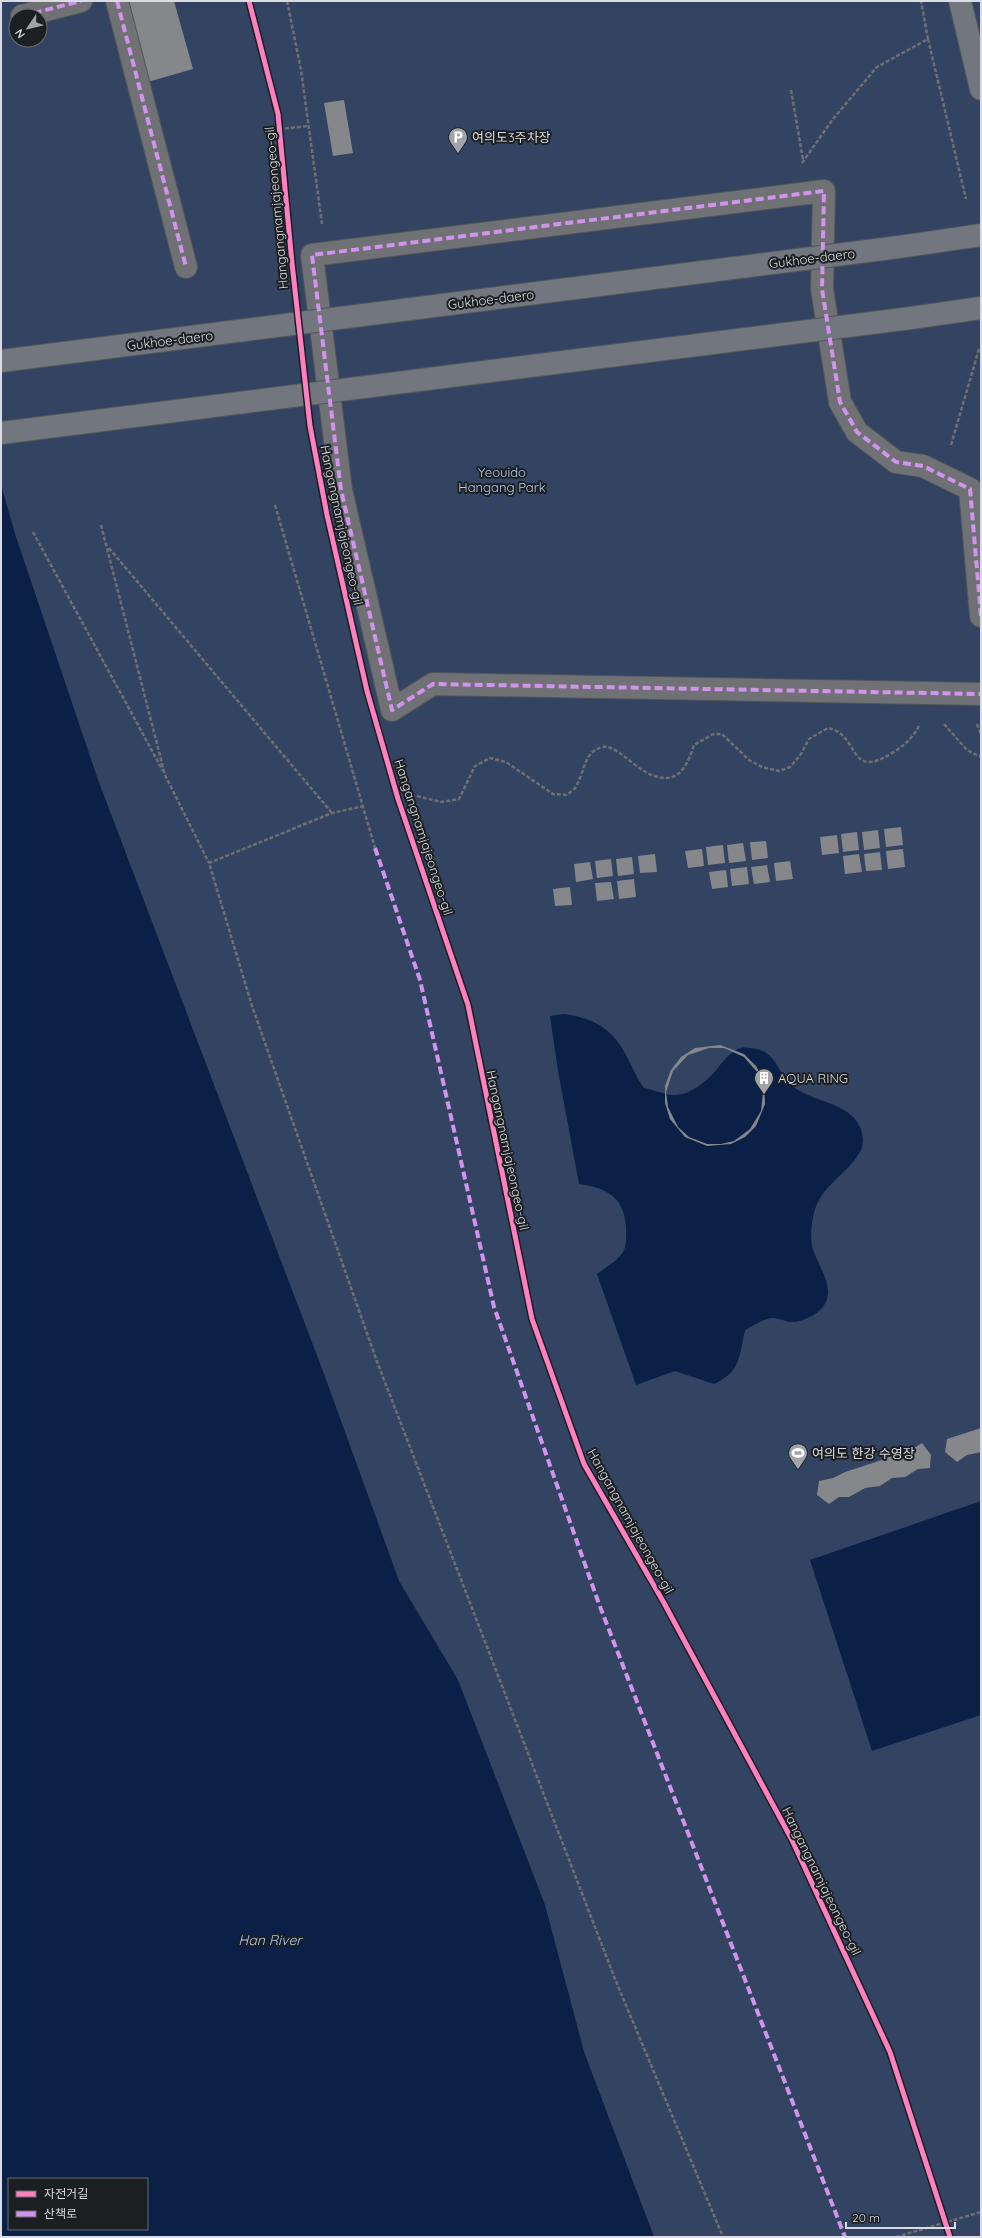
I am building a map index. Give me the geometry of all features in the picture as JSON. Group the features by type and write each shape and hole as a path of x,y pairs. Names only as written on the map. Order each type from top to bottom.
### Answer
{"main road":[{"path":"960,1 981,89"},
{"name":"Gukhoe-daero","path":"1,361 899,247 981,235"},
{"path":"1,433 981,308"}],"street":[{"path":"48,9 81,1"},
{"path":"117,1 186,267"},
{"path":"981,616 970,490 923,466 896,462 857,432 840,402 822,289 824,191 312,254 341,490 392,710 433,684 981,694"}],"path":[{"path":"287,1 301,70 326,253"},
{"path":"921,1 928,39 966,199"},
{"path":"787,196 803,160 833,119 877,67 928,39"},
{"path":"791,90 803,160"},
{"path":"279,129 308,126"},
{"path":"942,476 979,349"},
{"path":"275,505 348,761 364,806 375,848"},
{"path":"101,525 165,775"},
{"path":"33,532 165,775 209,863 252,1006 376,1359 615,1980 723,2237"},
{"path":"107,546 332,813"},
{"path":"417,796 441,802 459,799 474,766 490,758 506,762 553,794 566,795 575,788 588,757 595,750 605,746 615,749 640,770 654,777 666,778 676,776 687,764 694,745 712,734 722,734 749,760 762,767 780,770 790,767 808,739 828,728 836,730 842,735 859,759 872,763 901,748 911,738 922,718"},
{"path":"943,722 955,739 967,750 981,757"},
{"path":"209,863 332,813 364,806"},
{"path":"896,2237 981,2212"},
{"path":"944,2215 948,2230"}],"green space":[{"name":"Yeouido Hangang Park","path":"1,1 981,1 981,2237 654,2237 584,2052 545,1905 458,1680 399,1581 324,1374 98,780 15,534 1,485"}],"water":[{"name":"Han River","path":"1,485 15,534 98,780 324,1374 399,1581 458,1680 545,1905 584,2052 654,2237 1,2237"},
{"path":"564,1014 584,1018 608,1031 621,1046 644,1088 673,1095 687,1093 700,1086 732,1053 738,1049 750,1048 767,1053 784,1077 795,1088 846,1111 854,1118 860,1127 863,1139 862,1148 858,1156 822,1195 815,1208 811,1236 812,1246 828,1287 826,1303 820,1310 803,1320 793,1322 772,1318 761,1321 745,1330 740,1355 734,1368 723,1379 714,1384 675,1371 636,1385 597,1274 611,1264 623,1252 626,1243 625,1216 622,1208 612,1195 597,1188 579,1184 558,1071 550,1016"},
{"path":"981,1501 981,1715 872,1751 810,1560"}],"building":[{"path":"131,1 174,1 193,69 144,83 122,4"},
{"path":"344,100 353,153 333,156 324,103"},
{"path":"901,827 903,845 886,847 884,829"},
{"path":"878,830 880,848 864,850 862,832"},
{"path":"857,832 859,850 843,852 841,834"},
{"path":"837,835 839,853 822,855 820,837"},
{"path":"766,841 768,858 752,860 750,842"},
{"path":"743,843 746,861 729,863 727,845"},
{"path":"723,845 725,863 708,865 706,847"},
{"path":"702,849 704,866 688,868 685,851"},
{"path":"903,849 905,867 888,869 886,851"},
{"path":"880,852 882,870 866,871 864,854"},
{"path":"655,854 657,872 640,873 638,856"},
{"path":"859,854 862,872 845,874 843,856"},
{"path":"632,857 634,874 618,876 616,859"},
{"path":"611,859 613,876 597,878 595,861"},
{"path":"790,861 793,879 776,881 774,863"},
{"path":"590,862 593,879 576,882 574,864"},
{"path":"767,865 770,882 754,884 751,867"},
{"path":"747,867 749,884 732,886 730,869"},
{"path":"726,870 728,887 712,889 709,872"},
{"path":"634,879 636,897 619,899 617,881"},
{"path":"611,882 614,899 597,901 595,883"},
{"path":"570,887 572,905 555,906 553,889"},
{"name":"AQUA RING","path":"720,1045 744,1054 756,1066 764,1080 765,1104 756,1126 745,1137 731,1144 707,1146 685,1137 670,1119 665,1103 665,1086 671,1070 681,1057 695,1048","holes":["709,1048 724,1048 744,1057 757,1072 763,1092 761,1111 750,1129 734,1141 721,1144 707,1144 689,1137 678,1127 668,1107 666,1092 673,1071 688,1055"]},
{"path":"981,1428 981,1452 967,1455 957,1462 945,1452 947,1439"},
{"path":"922,1443 931,1455 930,1468 918,1469 905,1477 892,1478 880,1486 865,1488 849,1497 839,1497 829,1504 817,1495 819,1481 833,1478 845,1472 885,1459 896,1453 911,1450"}],"marked path":[{"path":"48,9 81,1"},
{"path":"117,1 186,267"},
{"path":"981,616 970,489 923,466 896,462 857,432 840,402 822,289 824,191 312,255 341,490 392,710 433,684 981,694"},
{"path":"375,848 420,980 494,1307 599,1604 845,2237"}],"cycle path":[{"name":"Hangangnamjajeongeo-gil","path":"249,1 278,114 292,263 310,426 327,515 367,691 398,799 468,1005 532,1319 584,1464 664,1603 792,1840 890,2052 950,2237"}],"place":[{"name":"여의도3주차장","path":"458,154"},
{"name":"AQUA RING","path":"764,1095"},
{"name":"여의도 한강 수영장","path":"798,1470"}]}
